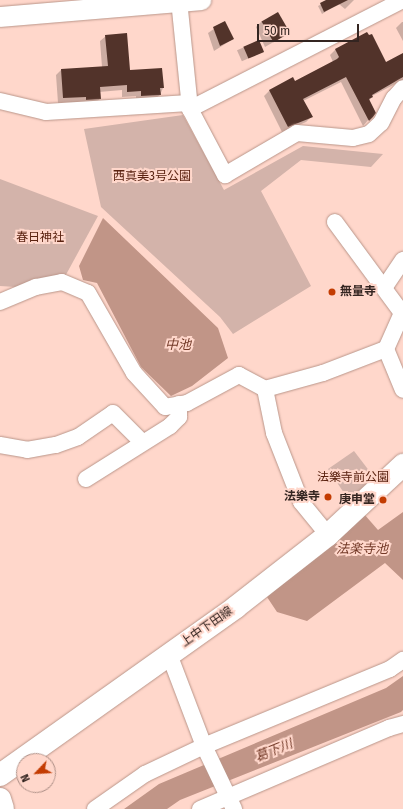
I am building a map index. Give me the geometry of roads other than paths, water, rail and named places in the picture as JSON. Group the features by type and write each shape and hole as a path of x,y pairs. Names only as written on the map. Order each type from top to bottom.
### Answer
{"main road":[{"name":"上中下田線","path":"0,775 236,607 328,535 400,474"},
{"path":"0,799 3,809"}],"street":[{"path":"0,17 201,0"},
{"path":"0,101 46,112 189,106 403,0"},
{"path":"179,1 189,106 225,175 297,133 353,138 369,134 381,122 394,98 403,88"},
{"path":"0,302 36,288 62,282 88,293 134,373 165,406 187,403 239,375 266,389 323,373 386,349 402,313 335,222"},
{"path":"384,288 403,260"},
{"path":"386,349 403,390"},
{"path":"266,389 274,433 301,502 328,535"},
{"path":"86,479 170,426 179,417 179,404"},
{"path":"0,445 27,450 56,445 78,438 113,413 144,443"},
{"path":"169,654 204,746 231,803"},
{"path":"95,809 145,774 204,746 390,669 403,660"},
{"path":"200,809 231,803 389,728 403,724"}],"water":[{"name":"中池","path":"103,218 218,328 228,358 192,386 171,396 141,367 97,283 83,280 79,266"},
{"name":"法楽寺池","path":"403,512 403,580 385,563 307,621 277,612 267,597 364,514 378,530"},
{"name":"葛下川","path":"403,676 403,710 401,712 180,800 167,809 124,809 159,784 386,688"}],"place":[{"name":"無量寺","path":"332,292"},
{"name":"法樂寺","path":"328,497"},
{"name":"庚申堂","path":"383,500"}],"park label":[{"name":"西真美3号公園","path":"152,177"},
{"name":"春日神社","path":"40,238"},
{"name":"法樂寺前公園","path":"353,478"}]}
